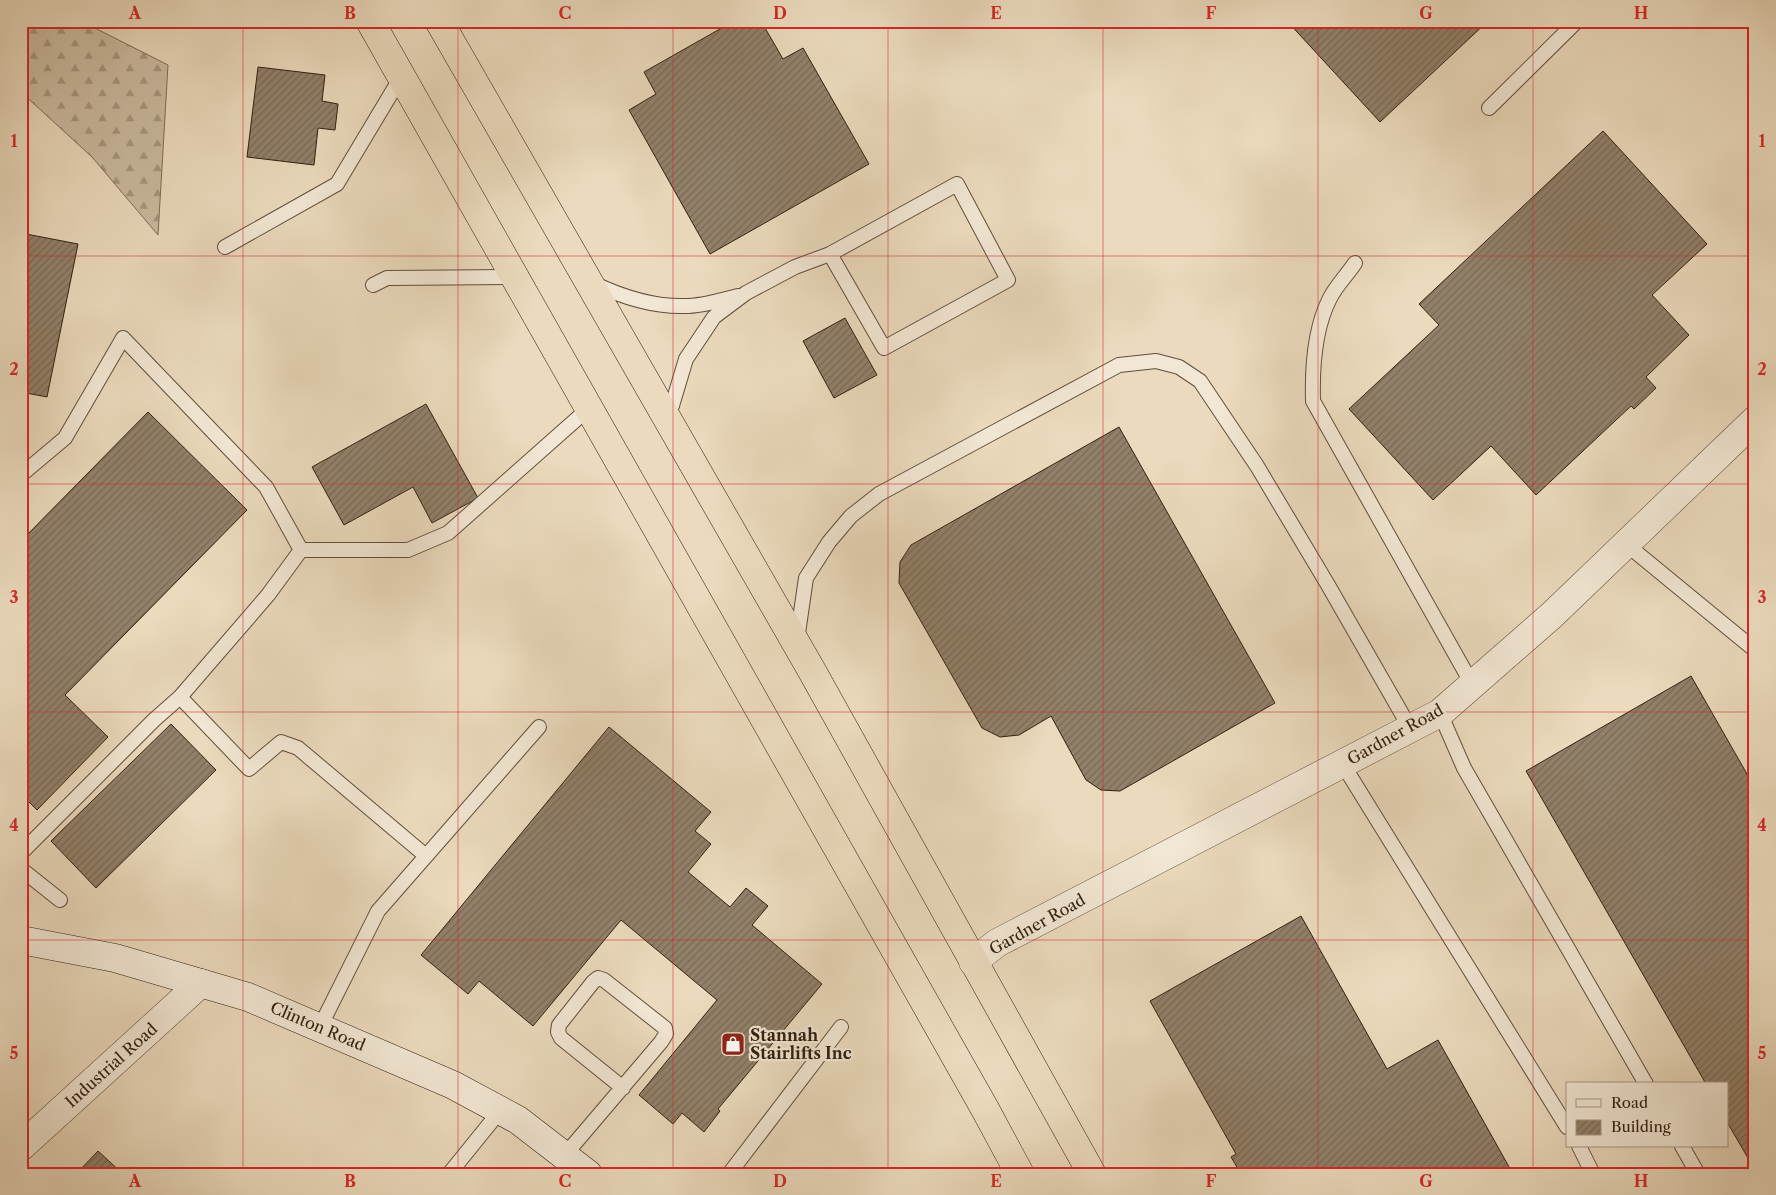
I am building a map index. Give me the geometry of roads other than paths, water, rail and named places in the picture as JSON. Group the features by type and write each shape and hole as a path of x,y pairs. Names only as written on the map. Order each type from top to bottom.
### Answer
{"highway":[{"path":"370,21 588,410 986,1109 1020,1174"},
{"path":"439,21 796,644 1092,1174"},
{"path":"986,1109 1013,1174"}],"street":[{"name":"Gardner Road","path":"973,962 997,943 1440,712 1552,615 1755,420"},
{"name":"Clinton Road","path":"21,940 115,958 248,997 452,1085 518,1120 588,1174"},
{"name":"Industrial Road","path":"21,1147 201,983"}],"lane":[{"path":"1489,108 1577,21"},
{"path":"225,247 337,184 401,77"},
{"path":"668,420 686,360 714,317 746,294 796,267 830,254 957,184 1008,280 884,348 830,254"},
{"path":"1355,264 1330,298 1318,332 1312,371 1313,401 1472,684"},
{"path":"373,285 387,278 513,277"},
{"path":"588,281 621,296 658,305 686,306 708,304 746,294"},
{"path":"21,475 65,438 123,338 266,487 301,550"},
{"path":"796,644 806,578 829,542 851,516 878,494 1119,365 1156,361 1179,367 1200,381 1257,466 1410,728"},
{"path":"301,550 408,550 448,533 588,410"},
{"path":"1626,544 1755,650"},
{"path":"21,853 154,720 180,697 268,595 301,550"},
{"path":"180,697 249,769 281,742 298,748 426,856"},
{"path":"1440,712 1464,768 1645,1082"},
{"path":"320,1027 378,911 539,727"},
{"path":"1342,764 1566,1125"},
{"path":"21,869 60,900"},
{"path":"564,1156 622,1088 661,1042 666,1034 665,1028 604,980 598,978 559,1025 558,1032 561,1038 622,1088"},
{"path":"729,1174 841,1027"},
{"path":"449,1174 500,1111"},
{"path":"1580,1148 1593,1174"},
{"path":"1683,1148 1698,1174"}],"place":[{"name":"Stannah Stairlifts Inc","path":"733,1044"}]}
